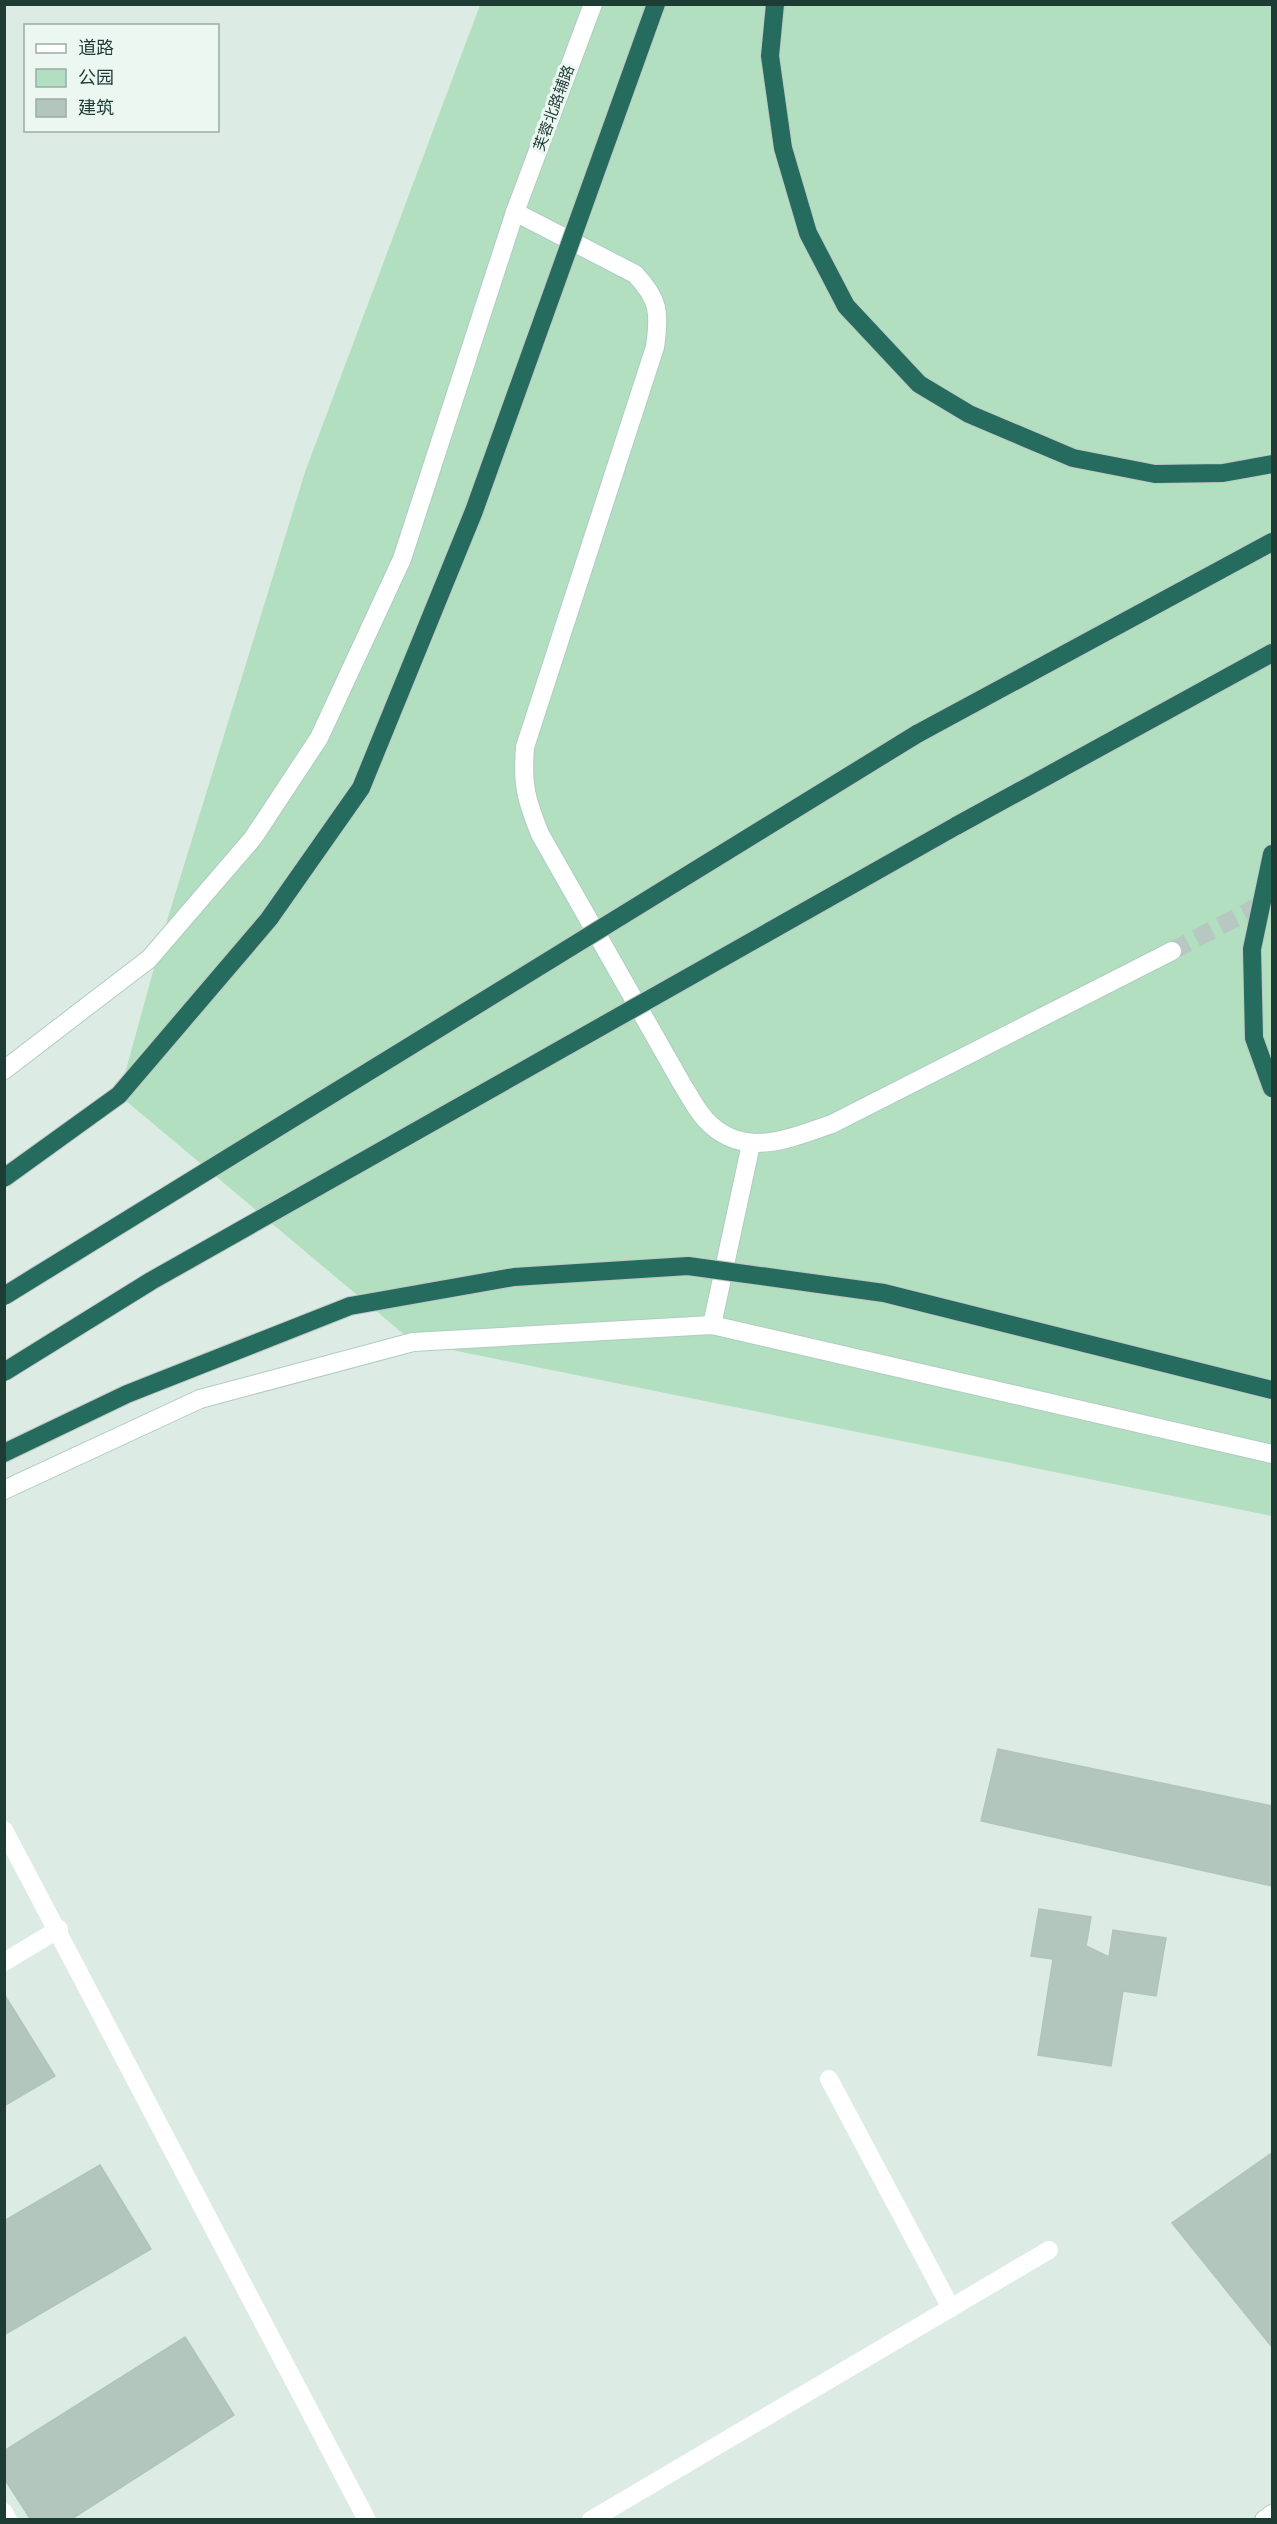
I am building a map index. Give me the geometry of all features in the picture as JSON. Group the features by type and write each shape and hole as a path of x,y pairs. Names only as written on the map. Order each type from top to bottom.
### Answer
{"highway":[{"path":"4,1178 119,1095 268,919 361,788 474,511 656,4"},
{"path":"775,4 770,56 783,148 808,233 846,306 920,384 969,414 1073,458 1155,474 1223,473 1272,464"},
{"path":"4,1296 917,734 1272,542"},
{"path":"4,1372 151,1281 956,826 1272,653"},
{"path":"1272,854 1252,948 1254,1038 1272,1088"},
{"path":"4,1453 127,1394 350,1306 514,1277 688,1266 884,1293 1272,1390"}],"street":[{"name":"芙蓉北路辅路","path":"4,1070 149,959 253,838 319,738 402,559 515,213 593,4"},
{"path":"515,213 635,274 650,290 657,309 658,327 655,347 525,747 523,778 526,799 546,844 704,1119 724,1136 751,1144 787,1139 832,1124 1172,951"},
{"path":"712,1325 751,1144"},
{"path":"4,1490 200,1400 413,1342 712,1325 1272,1454"},
{"path":"4,1830 59,1929 367,2520"},
{"path":"4,1962 59,1929"},
{"path":"829,2079 951,2308"},
{"path":"591,2520 1049,2250"},
{"path":"4,2512 8,2520"},
{"path":"1264,2520 1272,2514"}],"green space":[{"path":"480,5 1272,5 1272,1516 413,1342 119,1095 169,914 305,472"}],"building":[{"path":"998,1749 1272,1806 1272,1886 981,1821"},
{"path":"1039,1909 1091,1917 1086,1946 1109,1957 1113,1930 1166,1938 1156,1996 1123,1991 1111,2066 1038,2055 1053,1959 1031,1956"},
{"path":"4,1994 55,2076 4,2106"},
{"path":"1272,2153 1272,2347 1172,2223"},
{"path":"100,2165 151,2249 4,2335 4,2221"},
{"path":"185,2337 234,2415 70,2520 31,2520 4,2478 4,2451"}],"tunnel":[{"path":"1172,951 1272,899"}]}
